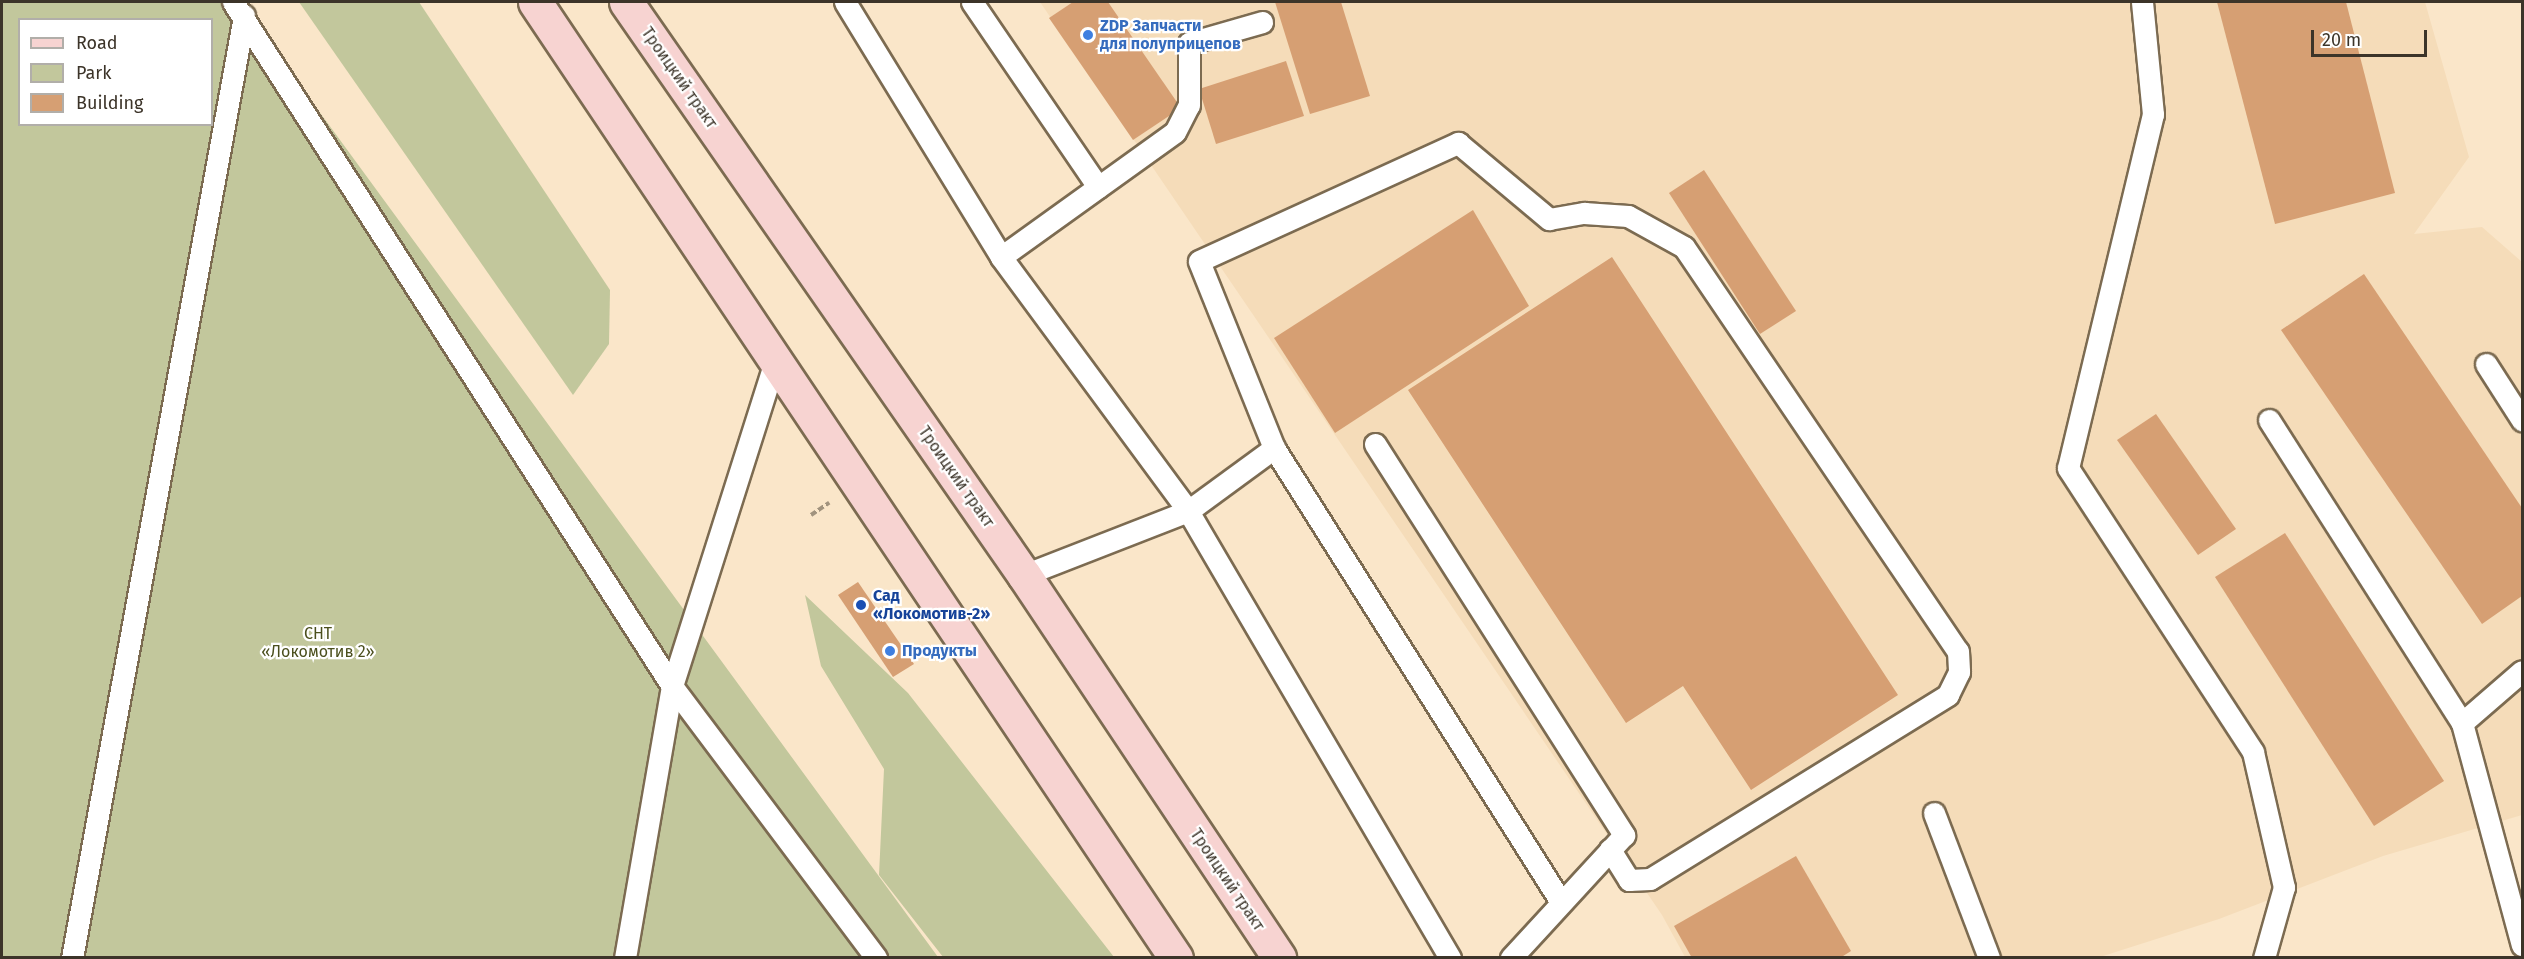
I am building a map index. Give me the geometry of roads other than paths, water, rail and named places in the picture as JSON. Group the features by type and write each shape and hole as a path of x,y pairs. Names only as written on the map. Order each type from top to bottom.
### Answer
{"main road":[{"path":"536,2 1176,957"},
{"name":"Троицкий тракт","path":"626,2 1024,575 1279,957"}],"lane":[{"path":"845,2 1001,257 1188,511 1450,957"},
{"path":"972,2 1098,187"},
{"path":"2142,2 2153,114 2068,468 2253,752 2284,887 2264,957"},
{"path":"238,9 672,686 876,957"},
{"path":"72,957 238,9"},
{"path":"1001,257 1175,132 1189,105 1189,43 1262,22"},
{"path":"1561,902 1274,448 1199,261 1458,143 1549,219 1584,213 1628,216 1684,247 1958,651 1959,672 1948,695 1650,879 1629,880 1610,850"},
{"path":"625,957 672,686 775,361"},
{"path":"2486,364 2523,420"},
{"path":"2269,420 2462,723 2516,895 2523,945"},
{"path":"1376,444 1624,835 1511,957"},
{"path":"1024,575 1188,511 1274,448"},
{"path":"2462,723 2523,670"},
{"path":"1934,813 1989,957"}],"place":[{"name":"ZDP Запчасти для полуприцепов","path":"1088,35"},
{"name":"Сад «Локомотив-2»","path":"861,605"},
{"name":"Продукты","path":"890,651"}],"park label":[{"name":"СНТ «Локомотив 2»","path":"318,643"}]}
